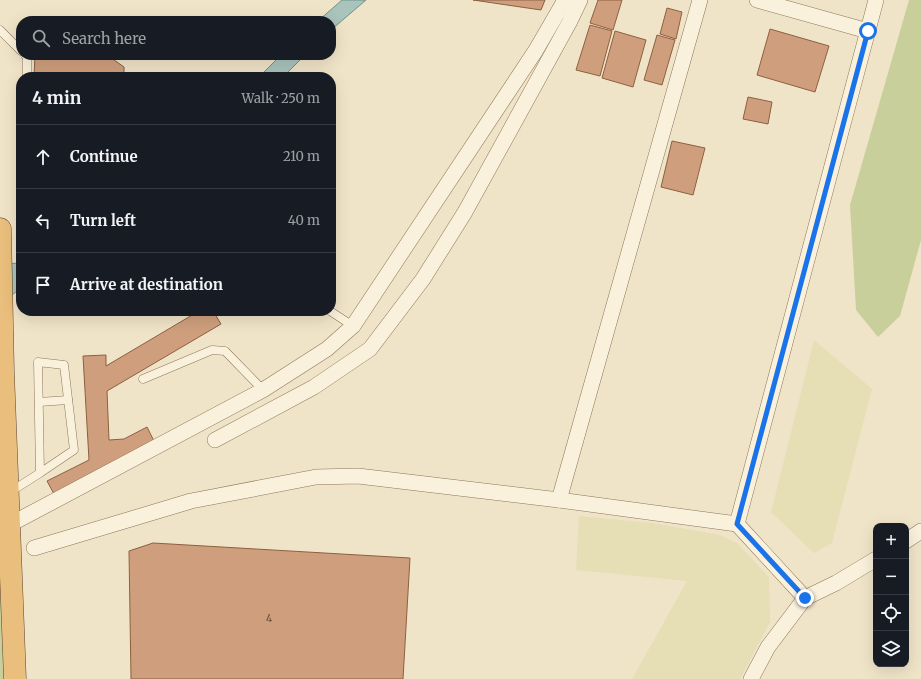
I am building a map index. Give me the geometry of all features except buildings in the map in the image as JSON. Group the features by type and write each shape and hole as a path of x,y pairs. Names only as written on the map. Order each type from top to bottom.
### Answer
{"highway":[{"path":"0,229 1,318 15,679"}],"street":[{"path":"9,525 263,390 327,349 353,326 536,50 565,0"},
{"path":"214,440 314,387 370,349 423,279 465,212 569,23 580,0"},
{"path":"559,500 700,0"},
{"path":"757,0 868,31"},
{"path":"737,524 876,0"},
{"path":"34,548 191,501 316,477 358,476 559,500 737,524 805,598"},
{"path":"909,538 921,531"},
{"path":"751,679 768,647 805,598 836,583 873,561"}],"lane":[{"path":"0,30 16,46"},
{"path":"27,60 28,72"},
{"path":"336,315 353,326"},
{"path":"143,379 212,350 225,351 263,390"},
{"path":"8,494 40,473 74,450 64,365 38,362 40,473"},
{"path":"39,402 68,400"}],"shaded area":[{"path":"814,340 872,389 832,543 814,553 771,512"},
{"path":"579,516 652,523 720,535 737,543 769,577 770,622 740,679 632,679 687,581 576,570"}],"green space":[{"path":"909,0 921,0 921,240 900,316 878,337 856,310 850,205"},
{"path":"0,546 5,679 0,679"}],"water":[{"path":"342,0 366,0 336,26 336,16 324,16"},
{"path":"276,60 300,60 288,72 264,72"},
{"path":"16,263 16,292 12,295 0,264"}],"route":[{"path":"805,598 737,524 868,31"}]}
